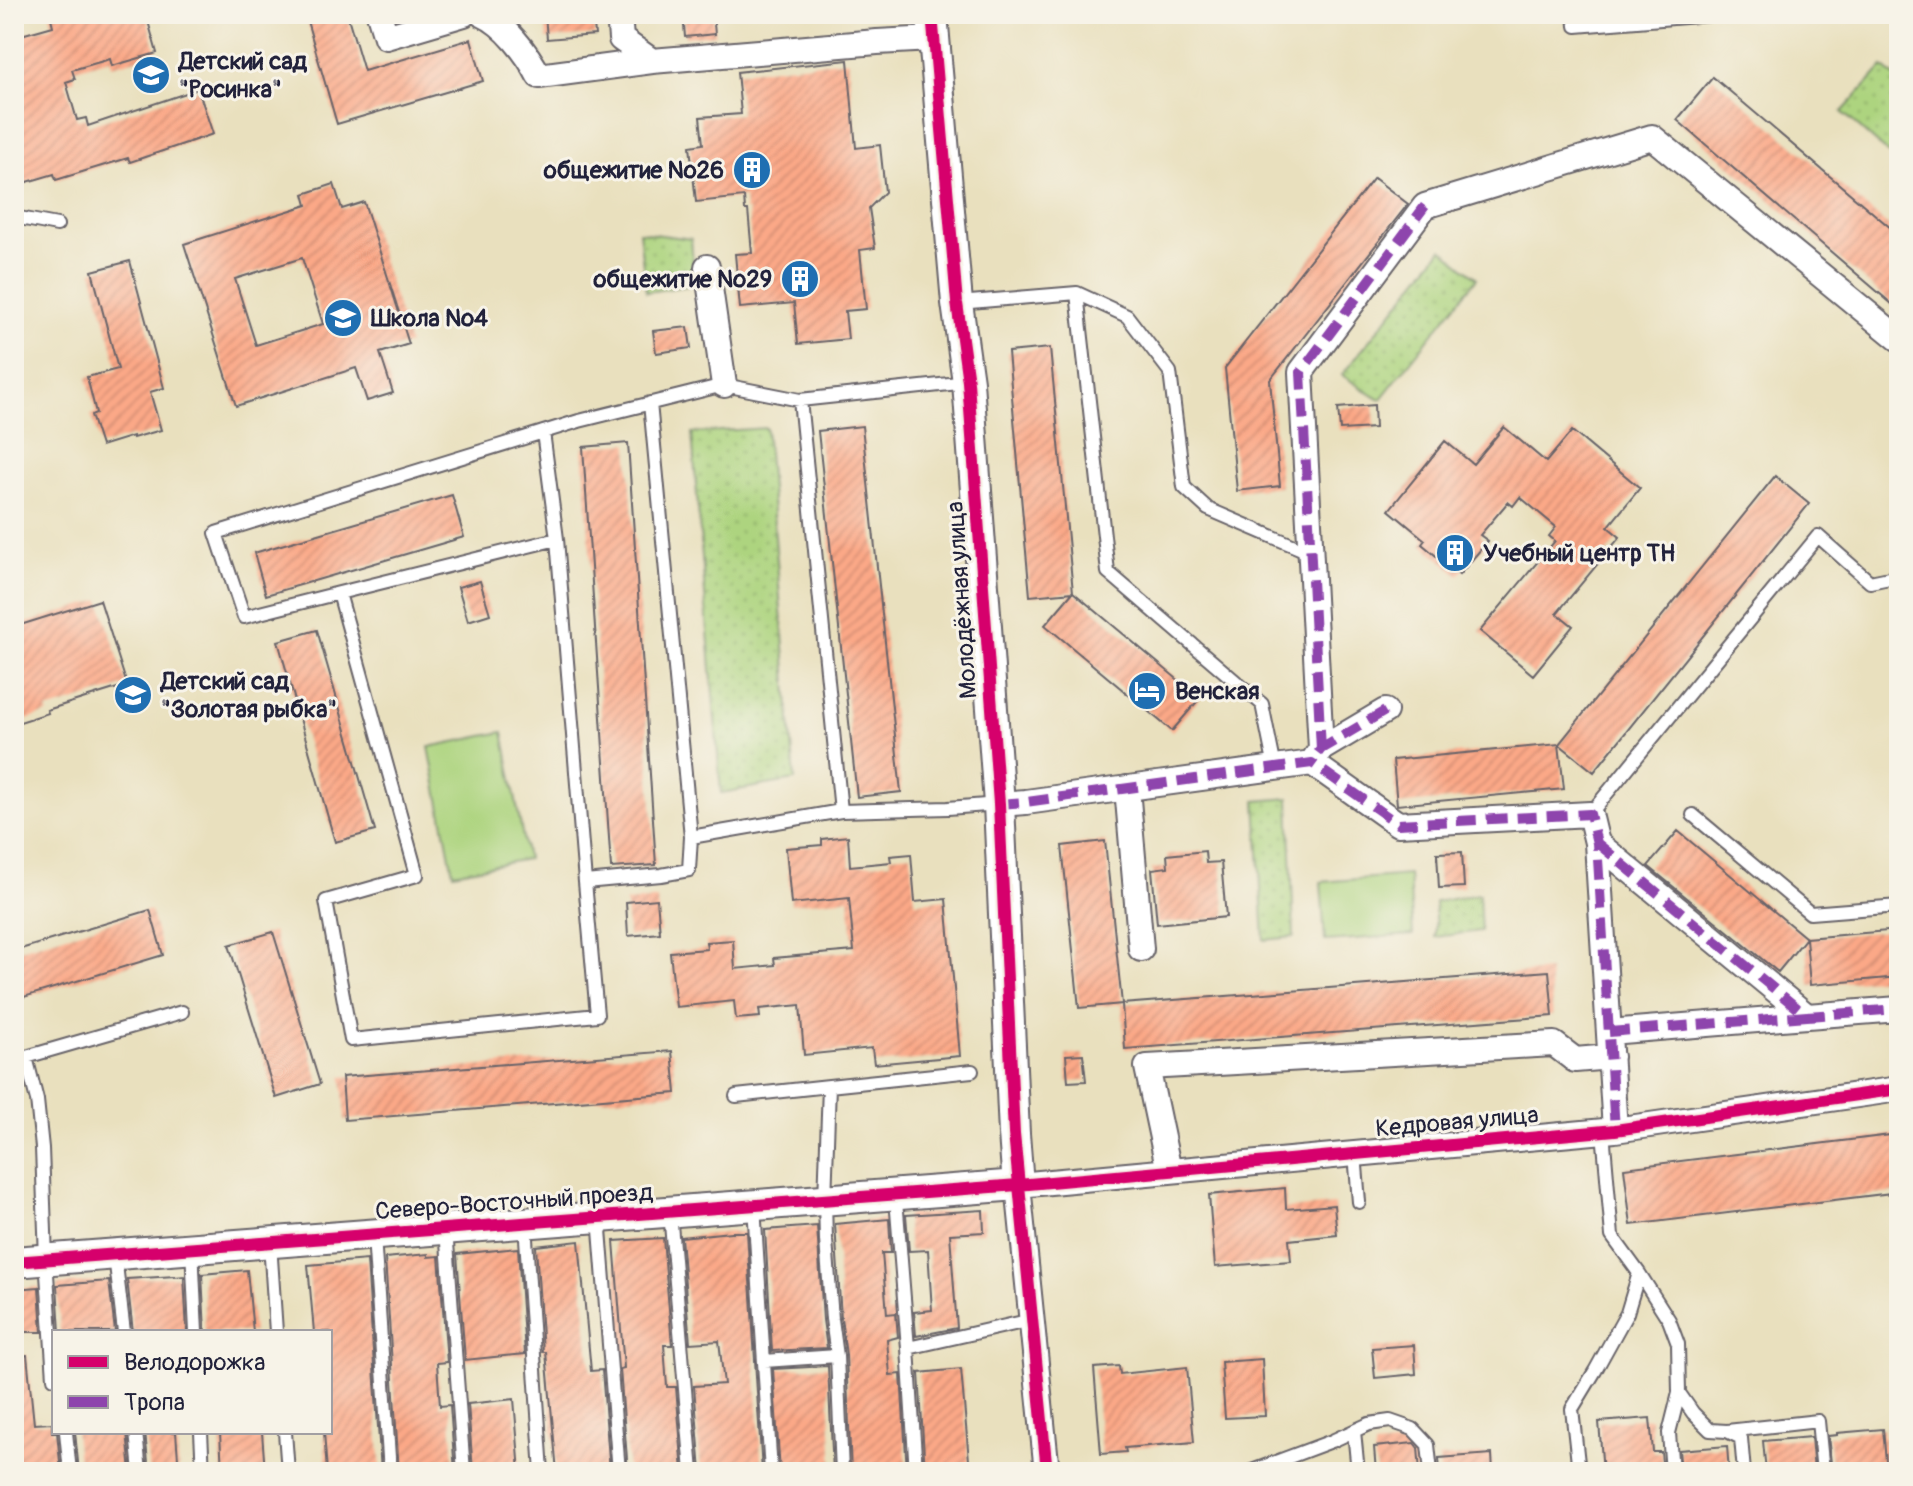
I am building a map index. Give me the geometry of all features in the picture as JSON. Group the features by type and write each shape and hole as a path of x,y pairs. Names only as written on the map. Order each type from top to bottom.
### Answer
{"street":[{"path":"379,14 386,37 464,14"},
{"path":"482,14 494,19 528,54 539,76 652,61 877,42 932,27"},
{"path":"619,14 621,39 652,61"},
{"name":"Молодёжная улица","path":"932,27 957,303 968,382 999,804 1018,1185"},
{"path":"1609,1130 1611,1057 1597,843 1590,814 1398,824 1316,756 1311,553 1301,372 1425,206 1652,137 1899,339"},
{"path":"707,267 724,385"},
{"path":"999,804 1275,768 1316,756 1385,711"},
{"path":"1127,788 1141,949"},
{"path":"1597,843 1807,1016"},
{"path":"1609,1032 1899,1009"},
{"path":"1169,1171 1147,1067 1554,1044 1575,1060 1611,1057"},
{"name":"Кедровая улица","path":"1018,1185 1609,1130 1899,1089"},
{"path":"1018,1185 1047,1472"},
{"name":"Северо-Восточный проезд","path":"14,1262 1018,1185"}],"lane":[{"path":"1575,14 1576,26 1722,14"},
{"path":"14,217 57,225"},
{"path":"1077,293 1108,572 1262,704 1275,768"},
{"path":"957,303 1077,293 1127,316 1170,372 1184,487 1208,509 1311,553"},
{"path":"557,539 244,617 216,533 543,432 724,385 800,400 968,382"},
{"path":"800,400 841,811"},
{"path":"585,882 689,870 691,837 650,403"},
{"path":"339,593 417,875 326,901 351,1040 597,1015 557,539 543,432"},
{"path":"1590,814 1818,536 1870,582 1899,576"},
{"path":"691,837 841,811 999,804"},
{"path":"1693,815 1810,913 1899,906"},
{"path":"52,1348 40,1124 37,1100 20,1058 182,1012"},
{"path":"736,1096 972,1071"},
{"path":"829,1086 825,1200 842,1472"},
{"path":"1609,1130 1612,1236 1669,1320 1678,1344 1679,1393 1669,1433 1672,1472"},
{"path":"1355,1154 1359,1202"},
{"path":"754,1206 771,1472"},
{"path":"897,1211 916,1472"},
{"path":"670,1212 692,1472"},
{"path":"599,1217 619,1472"},
{"path":"525,1223 542,1472"},
{"path":"446,1229 464,1472"},
{"path":"374,1234 390,1472"},
{"path":"270,1242 276,1330"},
{"path":"192,1248 196,1330"},
{"path":"115,1254 124,1330"},
{"path":"1579,1472 1572,1409 1627,1313 1639,1273"},
{"path":"908,1348 1032,1320"},
{"path":"764,1361 837,1356"},
{"path":"1679,1393 1710,1430 1727,1431 1818,1421 1823,1472"},
{"path":"1249,1472 1369,1424 1390,1421 1413,1429 1428,1445 1431,1472"},
{"path":"1354,1431 1358,1472"},
{"path":"1727,1431 1741,1438 1744,1472"},
{"path":"66,1434 70,1472"},
{"path":"136,1434 140,1472"},
{"path":"201,1434 203,1472"},
{"path":"285,1434 288,1472"}],"green space":[{"path":"1883,67 1899,81 1899,163 1842,112"},
{"path":"639,232 691,239 695,285 646,292"},
{"path":"1442,249 1477,278 1380,400 1342,375"},
{"path":"766,428 795,780 721,793 692,433"},
{"path":"503,732 527,859 453,873 429,747"},
{"path":"1289,798 1294,937 1264,940 1256,801"},
{"path":"1409,875 1413,935 1325,941 1321,882"},
{"path":"1479,894 1481,931 1435,937 1435,902"}],"building":[{"path":"50,14 146,14 157,53 112,66 110,59 72,70 75,79 66,82 77,120 86,118 88,126 198,89 213,134 130,162 128,158 56,180 54,174 14,186 14,37 53,26"},
{"path":"305,14 347,14 364,71 471,39 483,81 337,124"},
{"path":"545,14 593,14 595,35 547,39"},
{"path":"683,14 713,14 715,34 685,37"},
{"path":"848,60 856,148 880,145 885,192 869,208 875,248 860,250 866,309 845,311 848,339 798,344 794,303 740,308 735,254 752,253 744,197 696,202 690,146 703,144 700,117 741,114 737,72"},
{"path":"1713,77 1899,235 1899,310 1677,120"},
{"path":"1374,178 1408,204 1270,380 1280,486 1237,491 1225,368"},
{"path":"334,184 342,209 364,202 409,344 380,353 393,393 367,401 356,368 236,406 184,244 307,205 304,194","holes":["302,258 323,324 256,345 235,279"]},
{"path":"130,261 164,388 150,392 161,430 101,446 91,415 96,413 87,377 118,369 92,271"},
{"path":"688,327 691,348 656,353 653,331"},
{"path":"1050,348 1073,592 1030,596 1008,352"},
{"path":"1374,405 1375,428 1340,430 1338,408"},
{"path":"862,426 901,792 857,797 818,431"},
{"name":"Учебный центр ТН","path":"1504,427 1546,462 1572,431 1640,488 1608,527 1620,537 1557,613 1573,626 1533,675 1480,631 1555,541 1549,536 1556,527 1520,497 1513,506 1508,502 1480,535 1488,541 1459,575 1422,544 1425,540 1389,510 1445,441 1473,464"},
{"path":"628,443 656,865 611,868 583,447"},
{"path":"1775,476 1809,504 1594,772 1559,744"},
{"path":"452,495 464,537 266,595 254,553"},
{"path":"480,581 490,614 468,621 458,587"},
{"path":"1073,592 1200,698 1172,731 1045,625"},
{"name":"Детский сад \"Золотая рыбка\"","path":"100,600 127,685 47,710 48,713 14,724 14,627"},
{"path":"317,630 375,831 335,842 278,641"},
{"path":"1559,744 1564,789 1397,805 1393,760"},
{"path":"1678,831 1806,938 1778,972 1648,866"},
{"path":"848,836 850,866 891,862 890,856 911,854 915,902 946,899 960,1056 874,1064 872,1048 804,1055 800,1005 759,1009 760,1017 736,1019 734,1001 676,1007 670,952 707,949 706,942 733,940 735,969 775,965 774,958 854,951 849,898 791,904 786,848 822,845 822,839"},
{"path":"1105,841 1122,1004 1079,1008 1062,846"},
{"path":"1205,851 1206,863 1221,862 1226,917 1157,924 1152,869 1168,867 1167,855"},
{"path":"1462,852 1464,887 1439,888 1437,853"},
{"path":"657,899 660,933 628,936 626,902"},
{"path":"150,910 163,955 14,1000 14,951"},
{"path":"1899,930 1899,977 1810,985 1806,938"},
{"path":"273,932 320,1084 276,1098 229,945"},
{"path":"1549,971 1553,1016 1125,1049 1122,1004"},
{"path":"672,1051 676,1093 345,1120 342,1077"},
{"path":"1083,1054 1086,1081 1068,1082 1066,1055"},
{"path":"1899,1134 1899,1192 1631,1225 1624,1168"},
{"path":"1285,1188 1286,1209 1334,1205 1337,1235 1289,1240 1291,1261 1215,1267 1209,1195"},
{"path":"983,1210 984,1232 950,1234 957,1328 916,1336 914,1312 932,1310 928,1250 909,1251 906,1215"},
{"path":"889,1219 891,1253 882,1253 887,1314 896,1313 898,1337 887,1340 890,1375 901,1374 907,1472 851,1472 846,1355 835,1224"},
{"path":"817,1226 827,1348 772,1351 765,1230"},
{"path":"747,1232 762,1472 701,1472 694,1386 724,1384 719,1341 690,1343 681,1237"},
{"path":"663,1238 672,1345 664,1345 667,1387 676,1387 683,1472 628,1472 614,1241"},
{"path":"579,1241 591,1371 602,1370 610,1472 557,1472 546,1352 543,1352 536,1246"},
{"path":"518,1248 525,1354 465,1360 457,1254"},
{"path":"428,1254 428,1257 439,1256 447,1362 437,1363 440,1406 450,1405 455,1472 399,1472 385,1258"},
{"path":"367,1260 381,1472 327,1472 324,1434 332,1434 332,1330 314,1330 308,1265"},
{"path":"247,1270 253,1330 205,1330 202,1274"},
{"path":"184,1276 187,1330 133,1330 127,1279"},
{"path":"109,1281 115,1330 60,1330 57,1285"},
{"path":"39,1287 42,1332 14,1332 14,1289"},
{"path":"1414,1345 1416,1374 1375,1378 1372,1348"},
{"path":"27,1355 34,1424 52,1423 52,1434 57,1434 61,1472 14,1472 14,1356"},
{"path":"1262,1359 1265,1416 1225,1418 1221,1362"},
{"path":"828,1366 833,1472 780,1472 773,1369"},
{"path":"1119,1366 1120,1374 1187,1367 1194,1442 1125,1448 1126,1452 1101,1454 1094,1368"},
{"path":"961,1369 970,1472 925,1472 919,1373"},
{"path":"514,1399 520,1472 473,1472 468,1404"},
{"path":"1650,1418 1653,1452 1661,1452 1663,1472 1603,1472 1599,1422"},
{"path":"1883,1429 1887,1472 1832,1472 1828,1436"},
{"path":"75,1434 127,1434 131,1472 79,1472"},
{"path":"145,1434 176,1434 179,1472 149,1472"},
{"path":"220,1434 262,1434 265,1472 222,1472"},
{"path":"1811,1437 1814,1472 1766,1472 1763,1441"},
{"path":"1414,1443 1418,1448 1420,1472 1376,1472 1374,1447"},
{"path":"1727,1446 1729,1472 1681,1472 1679,1450"},
{"path":"1492,1454 1493,1472 1440,1472 1439,1458"}],"marked path":[{"path":"1321,749 1301,372 1425,206"},
{"path":"1318,753 1385,711"},
{"path":"999,804 1312,763 1398,824 1590,814 1597,843 1615,1130"},
{"path":"1597,843 1807,1016 1899,1009"},
{"path":"1609,1032 1807,1016"}],"cycle path":[{"path":"932,14 957,303 968,382 999,804 1014,1134 1047,1472"},
{"path":"14,1262 1018,1185 1615,1130 1899,1089"}],"place":[{"name":"Детский сад \"Росинка\"","path":"151,75"},
{"name":"общежитие №26","path":"752,170"},
{"name":"общежитие №29","path":"800,279"},
{"name":"Школа №4","path":"343,318"},
{"name":"Учебный центр ТН","path":"1455,553"},
{"name":"Венская","path":"1147,691"},
{"name":"Детский сад \"Золотая рыбка\"","path":"133,695"}]}
